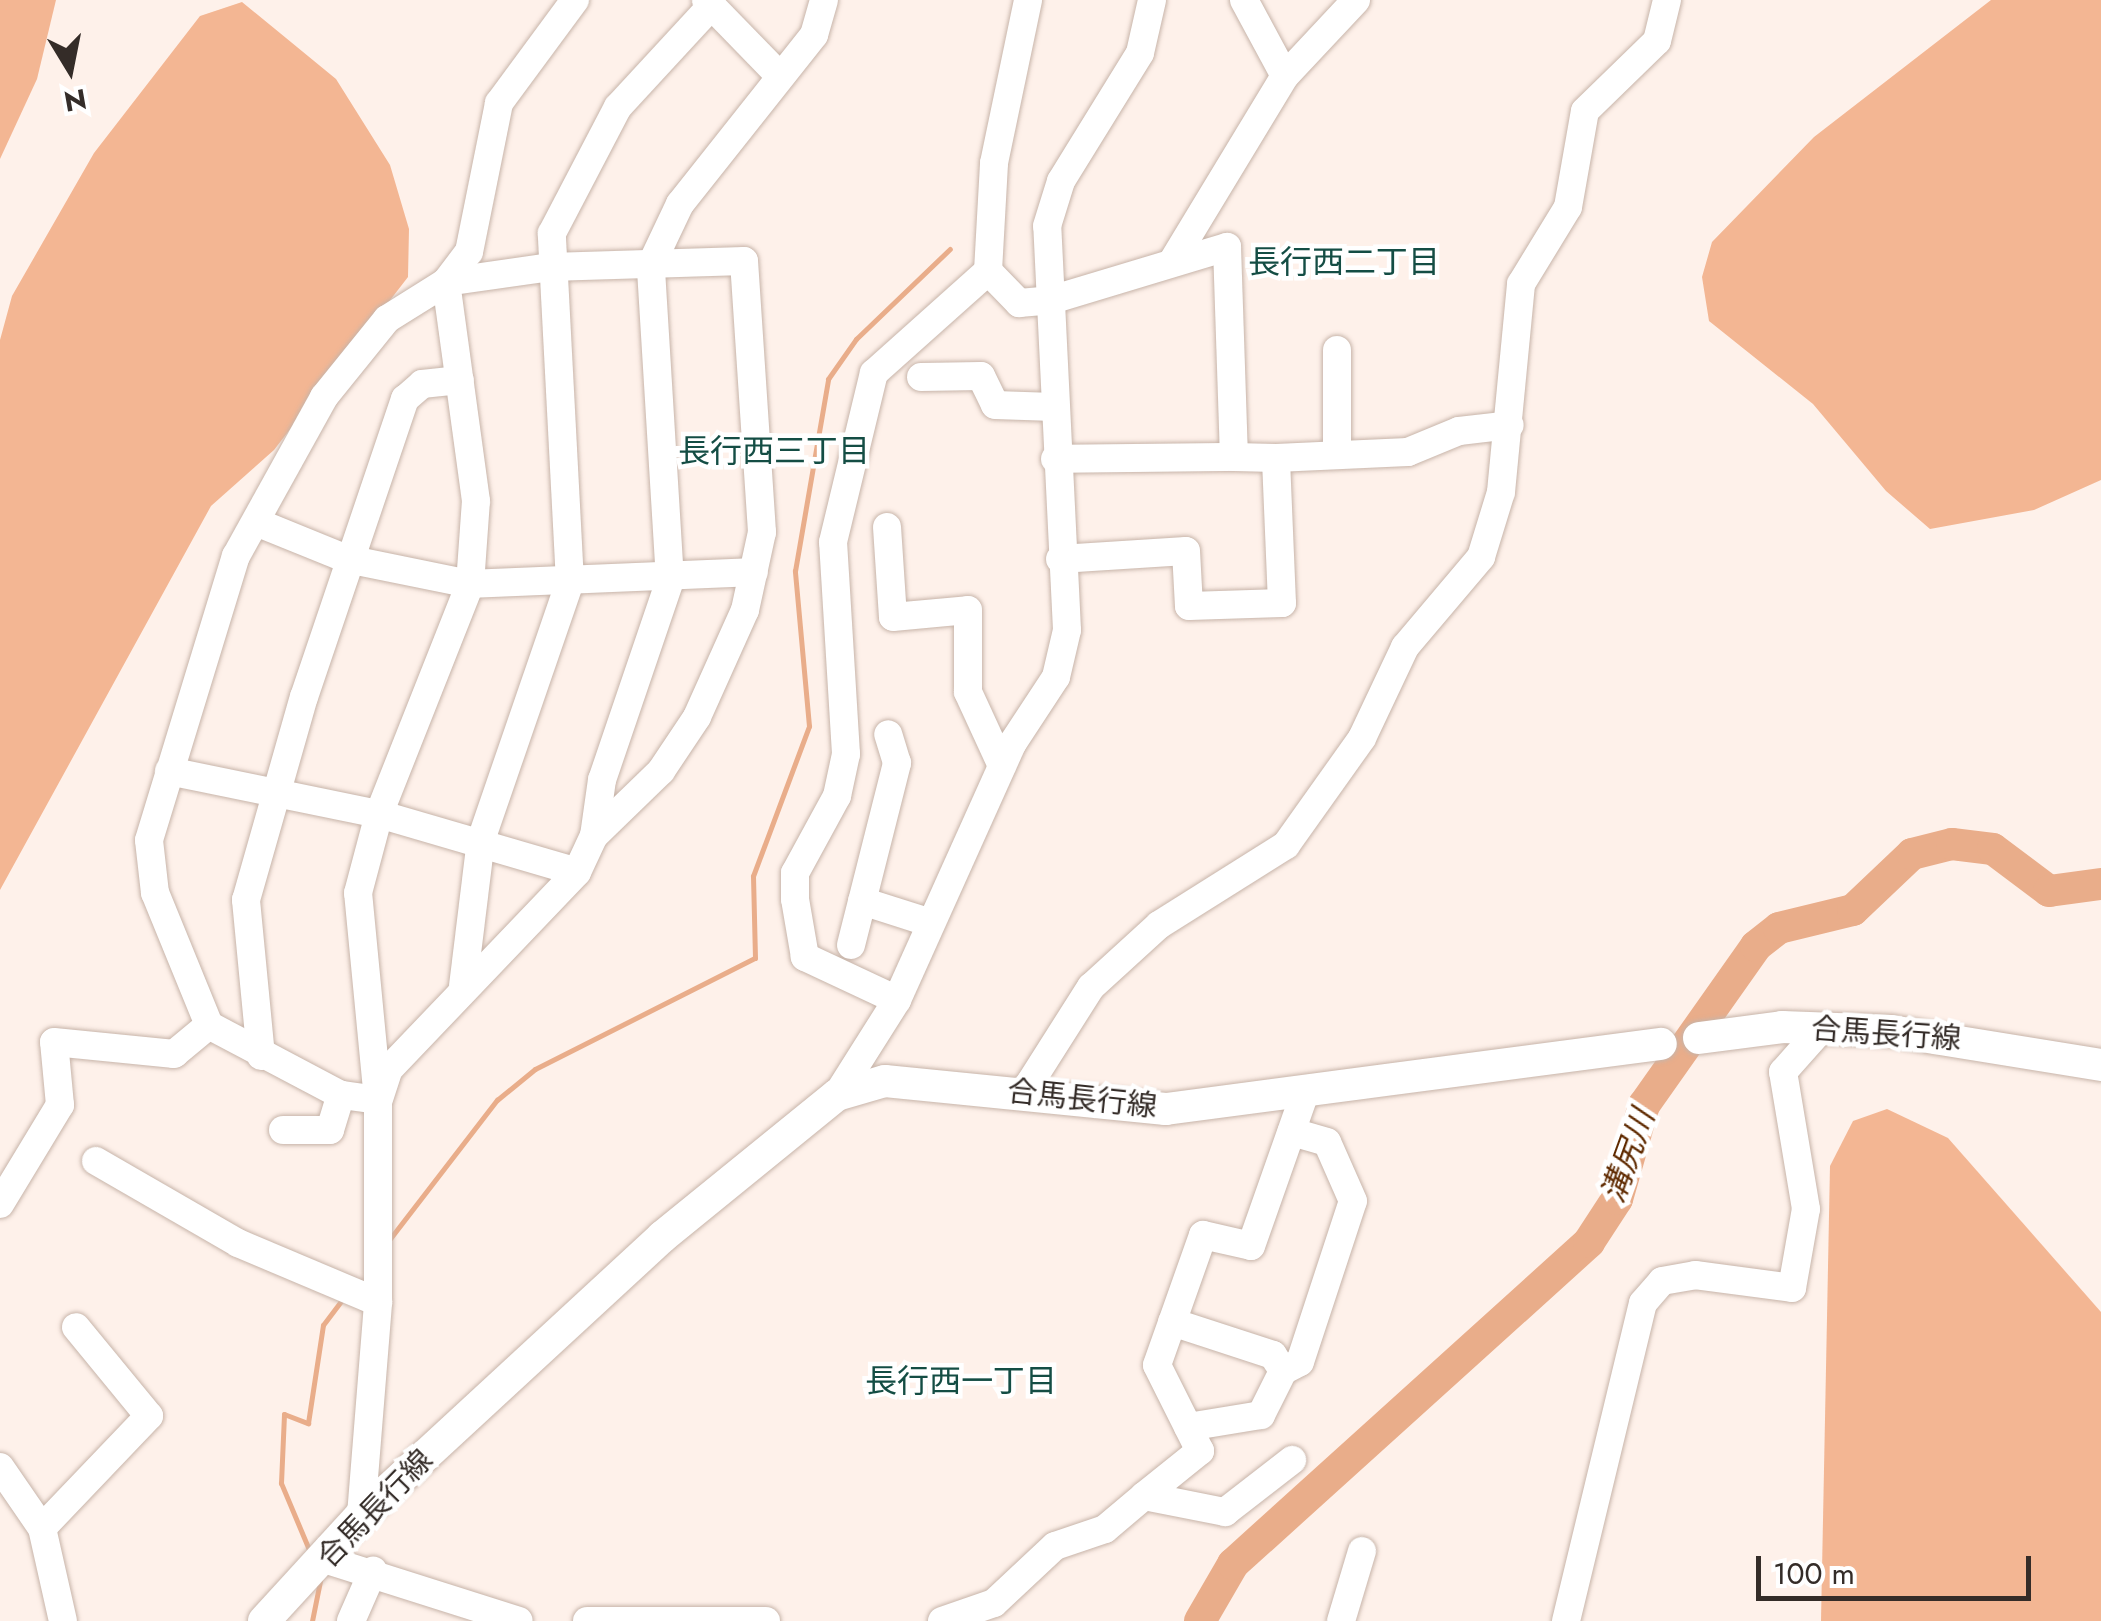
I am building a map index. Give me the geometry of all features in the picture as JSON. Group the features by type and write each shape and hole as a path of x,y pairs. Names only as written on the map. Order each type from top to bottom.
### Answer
{"main road":[{"name":"合馬長行線","path":"1699,1038 1822,1028 1991,1043 2101,1065"},
{"name":"合馬長行線","path":"264,1621 327,1560 361,1515 662,1237 837,1095 885,1081 1166,1109 1661,1044"}],"street":[{"path":"378,1100 341,1095 261,1056 209,1025 156,893 150,840 200,654 256,522 324,397 387,319 446,282 469,252 499,103 576,0"},
{"path":"378,1100 390,1069 463,986 577,872 594,836 602,780 670,580 652,265 680,204 778,74 814,35 824,0"},
{"path":"897,1000 805,957 795,899 795,873 837,796 846,754 833,542 874,373 988,272 994,163 1028,0"},
{"path":"837,1095 897,1000 1002,766 1056,677 1067,630 1060,559 1046,226 1060,181 1140,53 1152,0"},
{"path":"1244,0 1285,76"},
{"path":"1174,260 1285,76 1356,0"},
{"path":"1023,1094 1090,987 1160,926 1286,845 1362,738 1405,646 1481,558 1510,425 1520,284 1568,207 1584,110 1657,41 1667,0"},
{"path":"463,986 481,840 570,582 550,267 552,233 618,107 709,3 778,74"},
{"path":"988,272 1019,303 1050,300 1227,247 1234,457"},
{"path":"446,282 550,267 744,261 762,532 754,572 697,717 661,771 594,836"},
{"path":"361,1515 378,1302 378,1100 358,893 379,814 470,584 476,501 446,282"},
{"path":"1337,456 1338,350"},
{"path":"921,377 981,376 995,405 1054,407"},
{"path":"261,1056 246,900 276,793 347,559 406,399 422,384 460,380"},
{"path":"1055,460 1276,458 1408,452 1459,431 1510,425"},
{"path":"1060,559 1186,551 1189,606 1282,602 1276,458"},
{"path":"256,522 347,559 470,584 670,580 754,572"},
{"path":"888,527 893,618 968,610 968,692 1002,766"},
{"path":"851,945 897,764 888,734"},
{"path":"169,772 379,814 481,840 577,872"},
{"path":"862,901 932,923"},
{"path":"0,1204 60,1105 54,1042 174,1054 209,1025"},
{"path":"1566,1621 1643,1303 1662,1281 1694,1275 1792,1288 1806,1209 1784,1072 1822,1028"},
{"name":"合馬長行線","path":"1661,1044 1699,1038"},
{"path":"942,1621 994,1603 1055,1546 1105,1529 1200,1450 1157,1364 1204,1235 1250,1246 1306,1090"},
{"path":"283,1130 330,1130 341,1095"},
{"path":"1188,1427 1260,1415 1283,1371 1300,1362 1353,1201 1327,1142 1291,1132"},
{"path":"96,1161 238,1243 378,1302"},
{"path":"1172,1322 1272,1355 1283,1371"},
{"path":"42,1528 149,1416 76,1327"},
{"path":"1144,1496 1225,1512 1292,1460"},
{"path":"0,1466 42,1528 63,1621"},
{"path":"1344,1620 1362,1551"},
{"path":"327,1560 373,1571 518,1621"},
{"path":"351,1621 373,1571"},
{"path":"586,1621 766,1621"}],"shaded area":[{"path":"0,0 56,0 37,79 0,159"},
{"path":"1991,0 2101,0 2101,480 2034,510 1930,529 1886,491 1813,404 1709,321 1702,277 1712,242 1814,137"},
{"path":"242,2 336,79 390,165 409,229 408,277 274,450 211,506 0,890 0,340 12,296 94,153 200,16"},
{"path":"1887,1109 1948,1138 2101,1312 2101,1621 1821,1621 1830,1166 1853,1121"}],"waterway":[{"path":"389,1240 497,1100 535,1069 755,958 753,876 809,726 795,571 828,379 856,339 950,249"},
{"name":"溝尻川","path":"1200,1621 1233,1564 1589,1242 1617,1199 1644,1105 1756,946 1779,928 1853,910 1912,854 1952,844 1993,849 2049,891 2101,884"},
{"path":"310,1552 281,1483 284,1414 308,1423 323,1325 345,1296"},
{"path":"312,1621 321,1576"}],"district":[{"name":"長行西二丁目","path":"1344,262"},
{"name":"長行西三丁目","path":"774,451"},
{"name":"長行西一丁目","path":"961,1381"}]}
